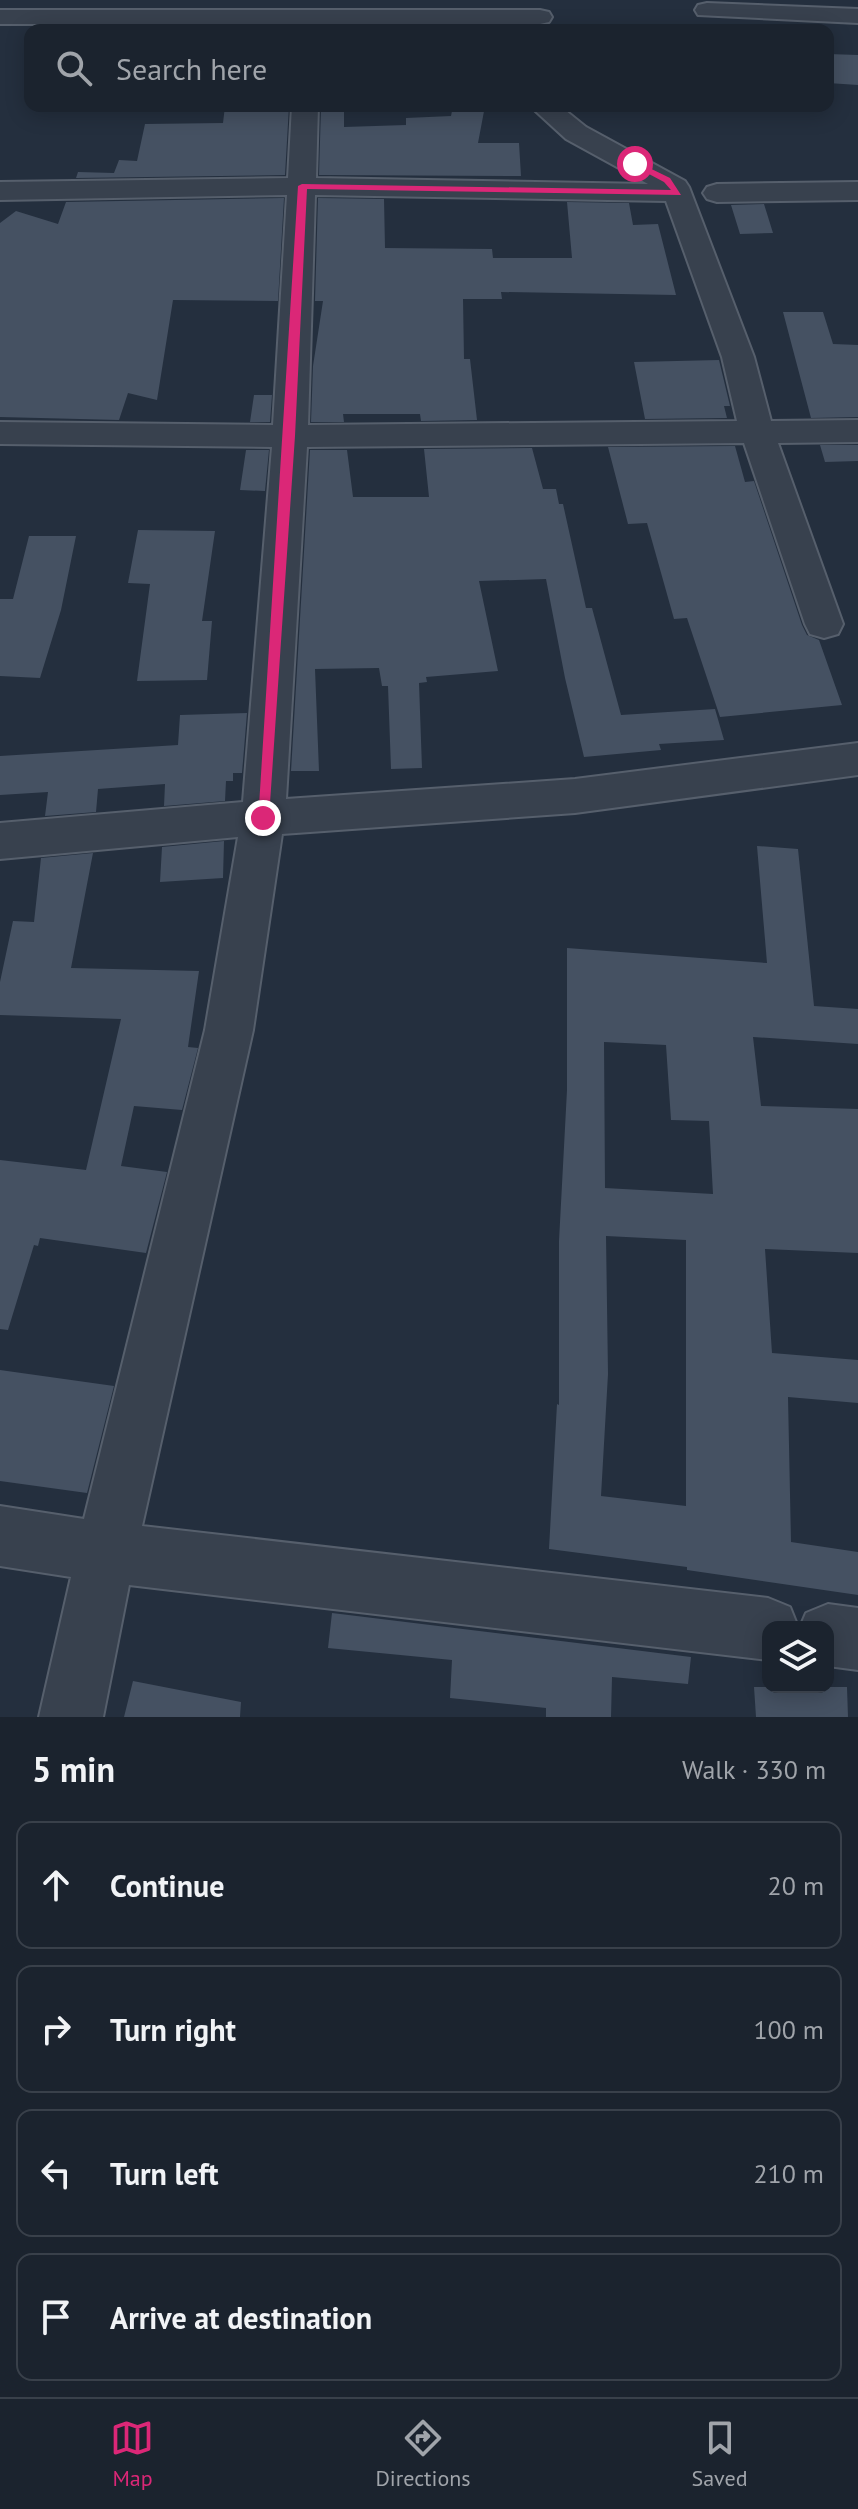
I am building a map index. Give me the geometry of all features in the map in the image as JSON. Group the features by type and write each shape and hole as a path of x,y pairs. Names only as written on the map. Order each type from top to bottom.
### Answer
{"street":[{"path":"0,43 10,12 539,16"},
{"path":"707,13 858,16"},
{"path":"71,1717 106,1552 229,1030 263,818 290,436 305,112"},
{"path":"550,112 576,133 667,180 678,193 738,357 757,432 824,624"},
{"path":"0,191 302,186 678,193"},
{"path":"717,193 858,191"},
{"path":"0,433 290,436 858,431"},
{"path":"0,841 263,818 575,796 858,759"},
{"path":"0,1536 106,1552 762,1628"},
{"path":"834,1636 858,1639"}],"building":[{"path":"834,54 858,55 858,85 834,83"},
{"path":"224,112 289,112 285,175 76,178 78,172 114,173 119,160 137,161 145,124 223,123"},
{"path":"321,112 344,112 344,127 406,125 406,118 451,116 452,112 484,112 478,143 519,143 521,176 319,175"},
{"path":"284,198 278,301 173,300 157,400 128,393 119,420 0,417 0,223 16,211 58,224 66,202"},
{"path":"318,198 384,199 385,248 492,249 493,258 572,258 567,202 629,203 633,225 658,224 676,295 501,292 502,299 463,299 464,359 470,359 477,420 421,421 420,414 343,414 344,422 311,422 313,366 323,301 315,301"},
{"path":"764,204 773,233 740,234 731,205"},
{"path":"783,312 823,312 833,344 858,345 858,417 811,418"},
{"path":"719,360 730,406 724,406 727,418 645,419 634,362"},
{"path":"254,395 272,395 270,422 250,422"},
{"path":"820,445 858,445 858,461 825,462"},
{"path":"735,446 745,482 754,481 802,625 807,635 819,640 842,705 720,717 687,618 674,619 647,523 628,524 608,447"},
{"path":"532,448 543,489 556,489 559,504 563,504 586,608 592,608 621,715 715,709 724,740 659,744 661,750 584,757 546,579 479,581 498,671 426,677 427,682 419,683 422,768 391,769 388,686 382,686 379,668 315,669 319,771 291,771 310,450 347,450 353,497 429,497 424,449"},
{"path":"246,450 269,450 265,491 240,490"},
{"path":"138,530 215,531 202,621 212,621 207,680 137,681 150,584 128,583"},
{"path":"29,536 76,536 61,610 40,678 0,676 0,599 13,599"},
{"path":"247,713 242,773 233,773 233,781 226,781 225,801 164,806 165,784 98,789 96,812 45,816 48,792 0,795 0,756 178,745 180,715"},
{"path":"224,841 223,878 160,882 162,847"},
{"path":"757,846 798,849 814,1006 858,1009 858,1044 753,1037 761,1106 858,1109 858,1253 765,1249 772,1353 858,1360 858,1403 788,1397 791,1542 858,1552 858,1595 687,1570 687,1567 549,1549 559,1405 559,1241 567,1090 567,948 767,963","holes":["604,1042 666,1045 671,1120 709,1121 713,1194 605,1188","606,1236 686,1240 686,1506 601,1496 608,1374"]},
{"path":"93,853 71,968 199,971 188,1047 198,1048 182,1110 134,1106 121,1166 167,1172 146,1253 40,1238 38,1246 34,1245 8,1330 0,1329 0,1160 86,1170 121,1019 0,1015 0,982 13,921 34,922 41,858"},
{"path":"0,1370 114,1386 87,1493 0,1481"},
{"path":"332,1613 691,1657 688,1684 612,1677 611,1717 546,1717 546,1708 450,1698 452,1660 328,1648"},
{"path":"133,1681 241,1702 240,1717 124,1717"},
{"path":"754,1687 762,1687 762,1693 834,1693 834,1687 847,1687 848,1717 756,1717"}],"route":[{"path":"263,818 290,436 302,186 678,193 667,180 635,164"}]}
